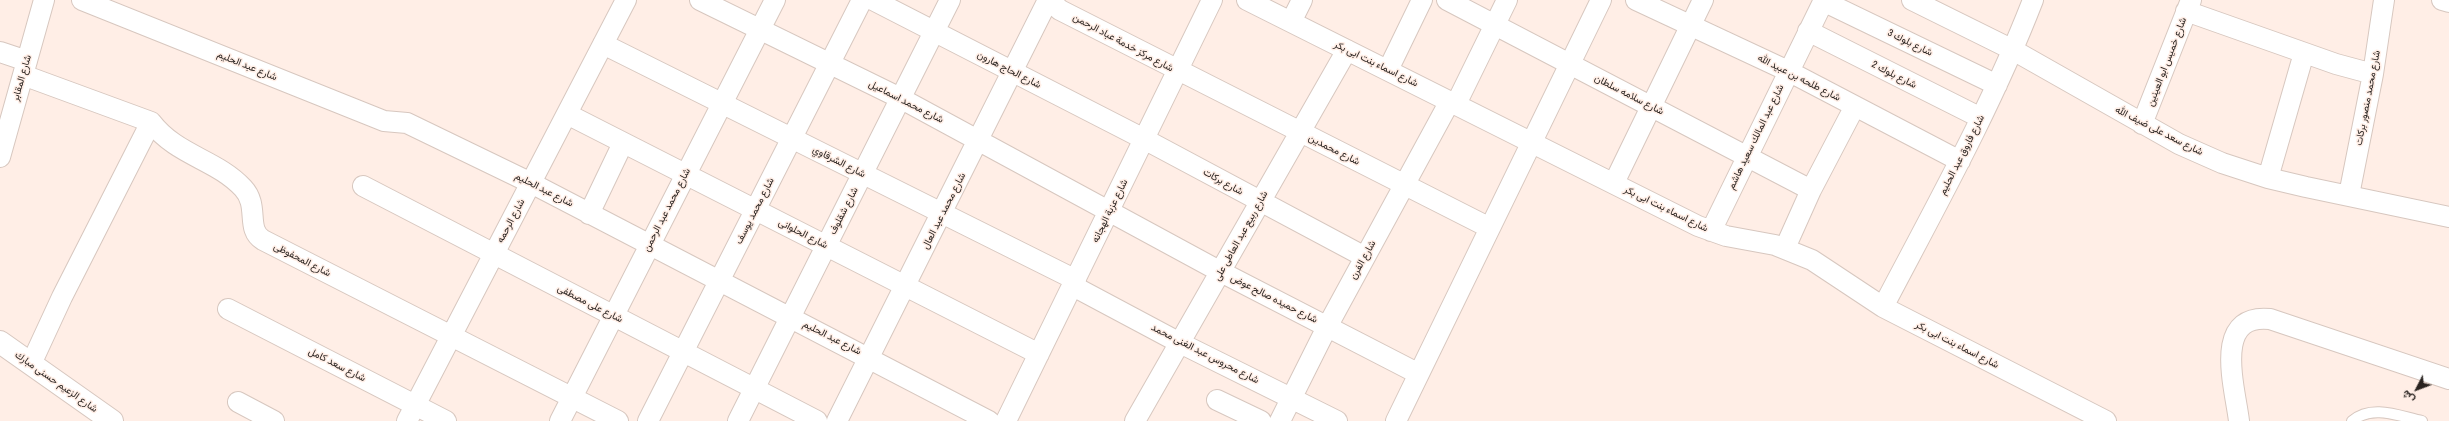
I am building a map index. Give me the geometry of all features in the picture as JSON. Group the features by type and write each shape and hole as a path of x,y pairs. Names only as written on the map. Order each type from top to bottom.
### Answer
{"street":[{"name":"شارع المقابر","path":"0,157 44,0"},
{"name":"شارع عبد الحليم","path":"82,0 380,119 390,122 404,121 531,183 869,357 989,421"},
{"name":"شارع الرحمه","path":"412,413 626,0"},
{"name":"شارع محمد اسماعيل","path":"700,0 900,98 1109,211"},
{"name":"شارع محمد عبد الرحمن","path":"560,421 775,0"},
{"name":"شارع محمد يوسف","path":"648,421 862,0"},
{"name":"شارع الحاج هارون","path":"873,0 1144,139"},
{"name":"شارع شقلوف","path":"738,421 950,0"},
{"name":"شارع مركز خدمة عباد الرحمن","path":"1048,0 1060,10 1177,71"},
{"name":"شارع محمد عبد العال","path":"838,421 869,357 943,214 1048,0"},
{"name":"شارع عزبة الهجانه","path":"1006,421 1075,284 1212,0"},
{"name":"شارع اسماء بنت ابى بكر","path":"1247,0 1711,231 1785,248 1825,267 1883,307 2106,421"},
{"path":"1291,22 1302,0"},
{"path":"1388,70 1422,0"},
{"name":"شارع سلامه سلطان","path":"1447,0 1811,190"},
{"name":"شارع الفرن","path":"1280,421 1327,326 1404,185 1453,103 1507,0"},
{"path":"1396,421 1601,0"},
{"name":"شارع طلحه بن عبيد الله","path":"1636,0 1788,71 1960,162"},
{"path":"1614,183 1703,0"},
{"name":"شارع سعد على ضيف الله","path":"1912,0 2013,50 2179,144 2222,163 2268,178 2449,217"},
{"name":"شارع محمد منصور بركات","path":"2348,195 2373,74 2384,0"},
{"path":"2442,0 2449,2"},
{"name":"شارع عبد المالك سعيد هاشم","path":"1711,231 1788,71 1824,1"},
{"name":"شارع بلوك 3","path":"1824,1 1997,85"},
{"name":"شارع فاروق عبد الحليم","path":"1883,307 1960,162 2013,50 2031,1"},
{"path":"2189,6 2304,53 2373,74"},
{"name":"شارع خميس ابو العينين","path":"2142,124 2189,6"},
{"name":"شارع بلوك 2","path":"1808,31 1981,118"},
{"name":"شارع الشرقاوي","path":"603,44 943,214 1075,284"},
{"name":"شارع ربيع عبد العاطى على","path":"1135,421 1347,50"},
{"name":"شارع المحفوظى","path":"0,52 25,68 151,122 161,135 172,144 218,169 240,184 252,203 253,226 259,238 618,421"},
{"path":"2268,178 2304,53"},
{"name":"شارع محمدين","path":"1177,71 1490,228"},
{"path":"1785,248 1811,190 1855,106"},
{"name":"شارع الحلوانى","path":"567,114 1039,354"},
{"path":"31,364 62,297 151,122"},
{"name":"شارع بركات","path":"1144,139 1259,202 1365,257"},
{"path":"589,214 623,143"},
{"name":"شارع على مصطفى","path":"363,186 817,421"},
{"name":"شارع حميده صالح عوض","path":"1109,211 1221,272 1419,374"},
{"name":"شارع محروس عبد الغنى محمد","path":"1075,284 1180,343 1337,421"},
{"name":"شارع سعد كامل","path":"228,309 412,413 446,421"},
{"path":"2239,421 2231,343 2241,326 2260,318 2270,319 2449,379"},
{"name":"شارع الزعيم حسنى مبارك","path":"0,342 112,421"},
{"path":"1218,400 1261,421"},
{"path":"238,402 274,421"}],"lane":[{"path":"2352,421 2359,415 2375,411 2422,421"}]}
